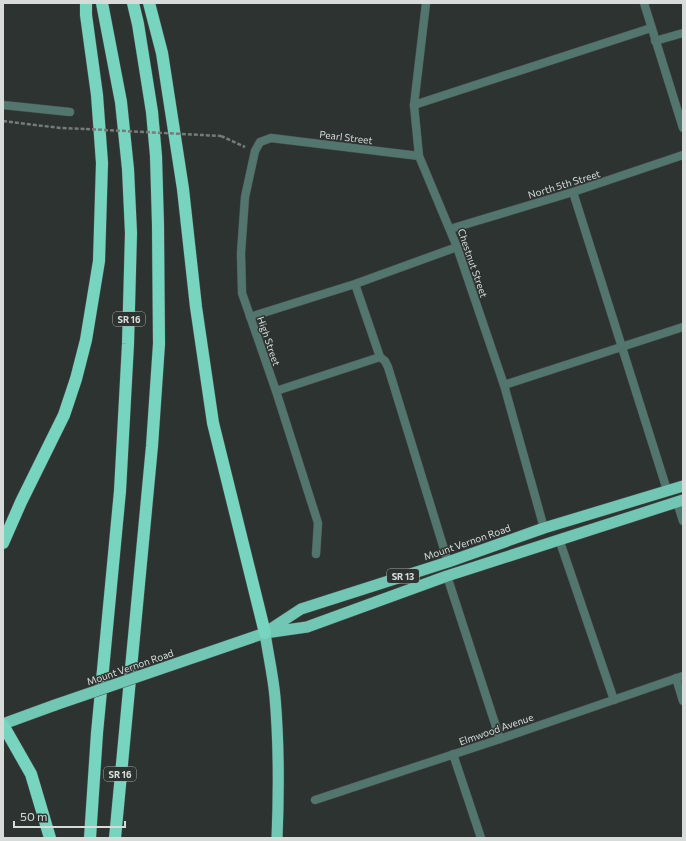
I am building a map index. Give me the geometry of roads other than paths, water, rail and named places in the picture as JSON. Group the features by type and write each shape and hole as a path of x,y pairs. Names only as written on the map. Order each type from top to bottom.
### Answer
{"highway":[{"path":"3,543 21,502 64,415 76,379 86,340 99,261 102,163 97,95 86,15 86,3"},
{"name":"SR 16","path":"90,838 97,733 120,491 128,344 131,233 128,169 121,102 102,3"},
{"name":"SR 16","path":"114,838 152,446 158,344 158,225 156,156 152,112 138,24 133,3"},
{"path":"149,3 162,53 182,182 196,307 213,423 265,633 275,694 279,778 277,838"},
{"name":"Mount Vernon Road","path":"265,633 301,609 448,562 544,528 683,486"},
{"name":"Mount Vernon Road","path":"3,724 265,633 307,627 447,576 680,501"},
{"path":"3,724 31,774 50,838"}],"street":[{"name":"Chestnut Street","path":"426,3 414,106 418,156 457,247 504,386 544,528"},
{"path":"644,3 683,128"},
{"path":"414,106 651,28"},
{"path":"655,41 683,33"},
{"path":"3,106 70,112"},
{"name":"Pearl Street","path":"271,138 418,156"},
{"name":"High Street","path":"271,138 260,142 255,151 245,197 241,253 242,293 276,391 318,523 316,554"},
{"name":"North 5th Street","path":"450,228 573,192 683,155"},
{"path":"573,192 667,490"},
{"path":"250,317 354,284 457,247"},
{"path":"354,284 380,357 388,367 448,562"},
{"path":"504,386 683,327"},
{"path":"276,391 380,357"},
{"path":"680,501 683,521"},
{"path":"559,539 614,700"},
{"path":"447,576 500,739"},
{"path":"680,677 683,701"},
{"name":"Elmwood Avenue","path":"315,800 500,739 680,677"},
{"path":"452,754 480,838"}]}
